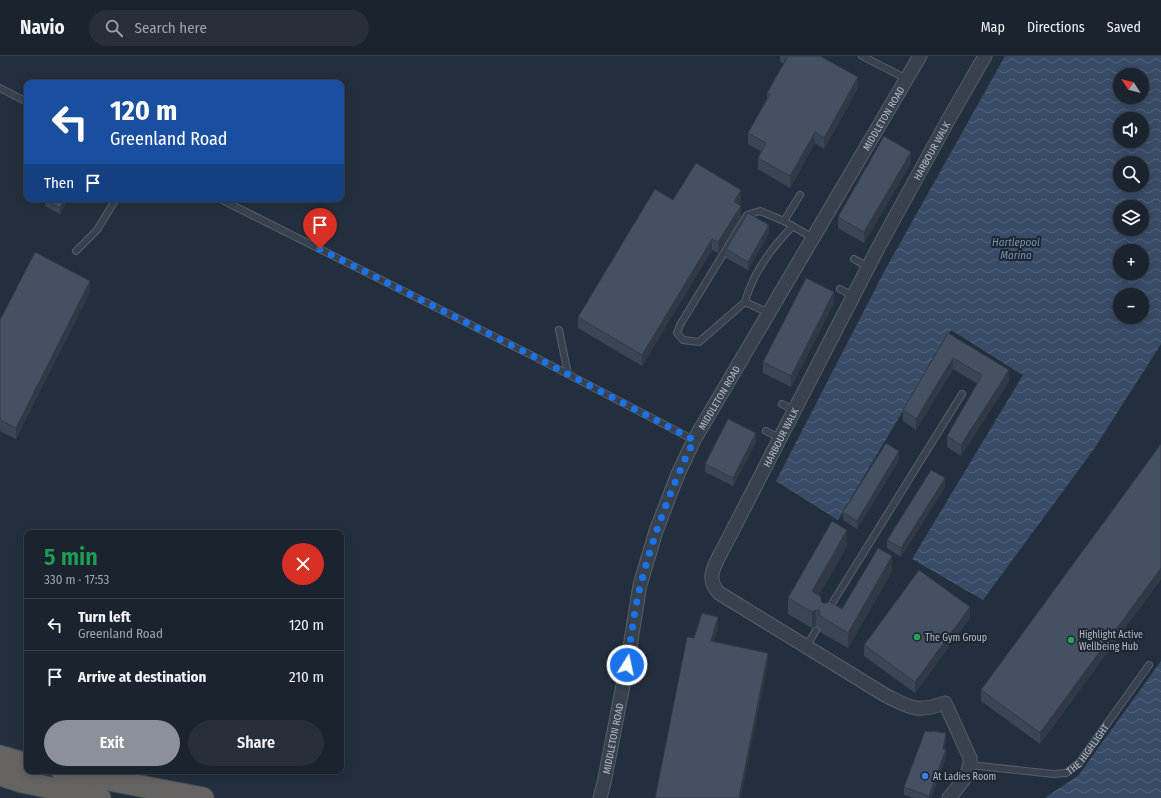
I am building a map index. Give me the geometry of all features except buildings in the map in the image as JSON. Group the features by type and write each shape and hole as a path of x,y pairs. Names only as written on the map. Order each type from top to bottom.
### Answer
{"highway":[{"path":"0,756 24,763"},
{"path":"78,774 203,798"},
{"path":"0,775 22,782 100,798"}],"street":[{"name":"MIDDLETON ROAD","path":"600,798 624,680 640,585 656,531 678,474 694,440 920,56"},
{"name":"HARBOUR WALK","path":"970,765 968,753 945,703 920,710 911,708 885,695 719,593 714,587 711,578 717,560 868,267 985,56"},
{"path":"949,798 965,777 970,765"}],"lane":[{"path":"862,56 907,79"},
{"path":"0,88 24,100"},
{"path":"784,221 800,195"},
{"path":"76,251 97,230 114,202"},
{"path":"226,202 568,374 694,440"},
{"path":"793,226 779,240 766,259 755,278 745,302 699,342 683,340 677,333 680,325 747,215 760,211 784,221 793,226 813,238"},
{"path":"854,259 868,267"},
{"path":"840,289 853,296"},
{"path":"745,302 769,313"},
{"path":"559,330 568,374"},
{"path":"825,615 962,394"},
{"path":"782,404 794,410"},
{"path":"766,431 780,438"},
{"path":"807,646 816,630"},
{"name":"THE HIGHLIGHT","path":"970,765 1054,774 1066,773 1079,763 1149,665"}],"water":[{"name":"Hartlepool Marina","path":"1005,56 1161,56 1161,344 1094,449 983,600 912,559 1023,375 951,330 838,520 776,481 885,270"},
{"path":"1161,661 1161,798 1047,798 1046,797 1078,776"}],"place":[{"name":"The Gym Group","path":"917,637"},
{"name":"Highlight Active Wellbeing Hub","path":"1071,640"},
{"name":"At Ladies Room","path":"925,776"}],"route":[{"path":"320,249 533,356 666,424 694,440 678,474 656,531 640,585 627,665"}]}
